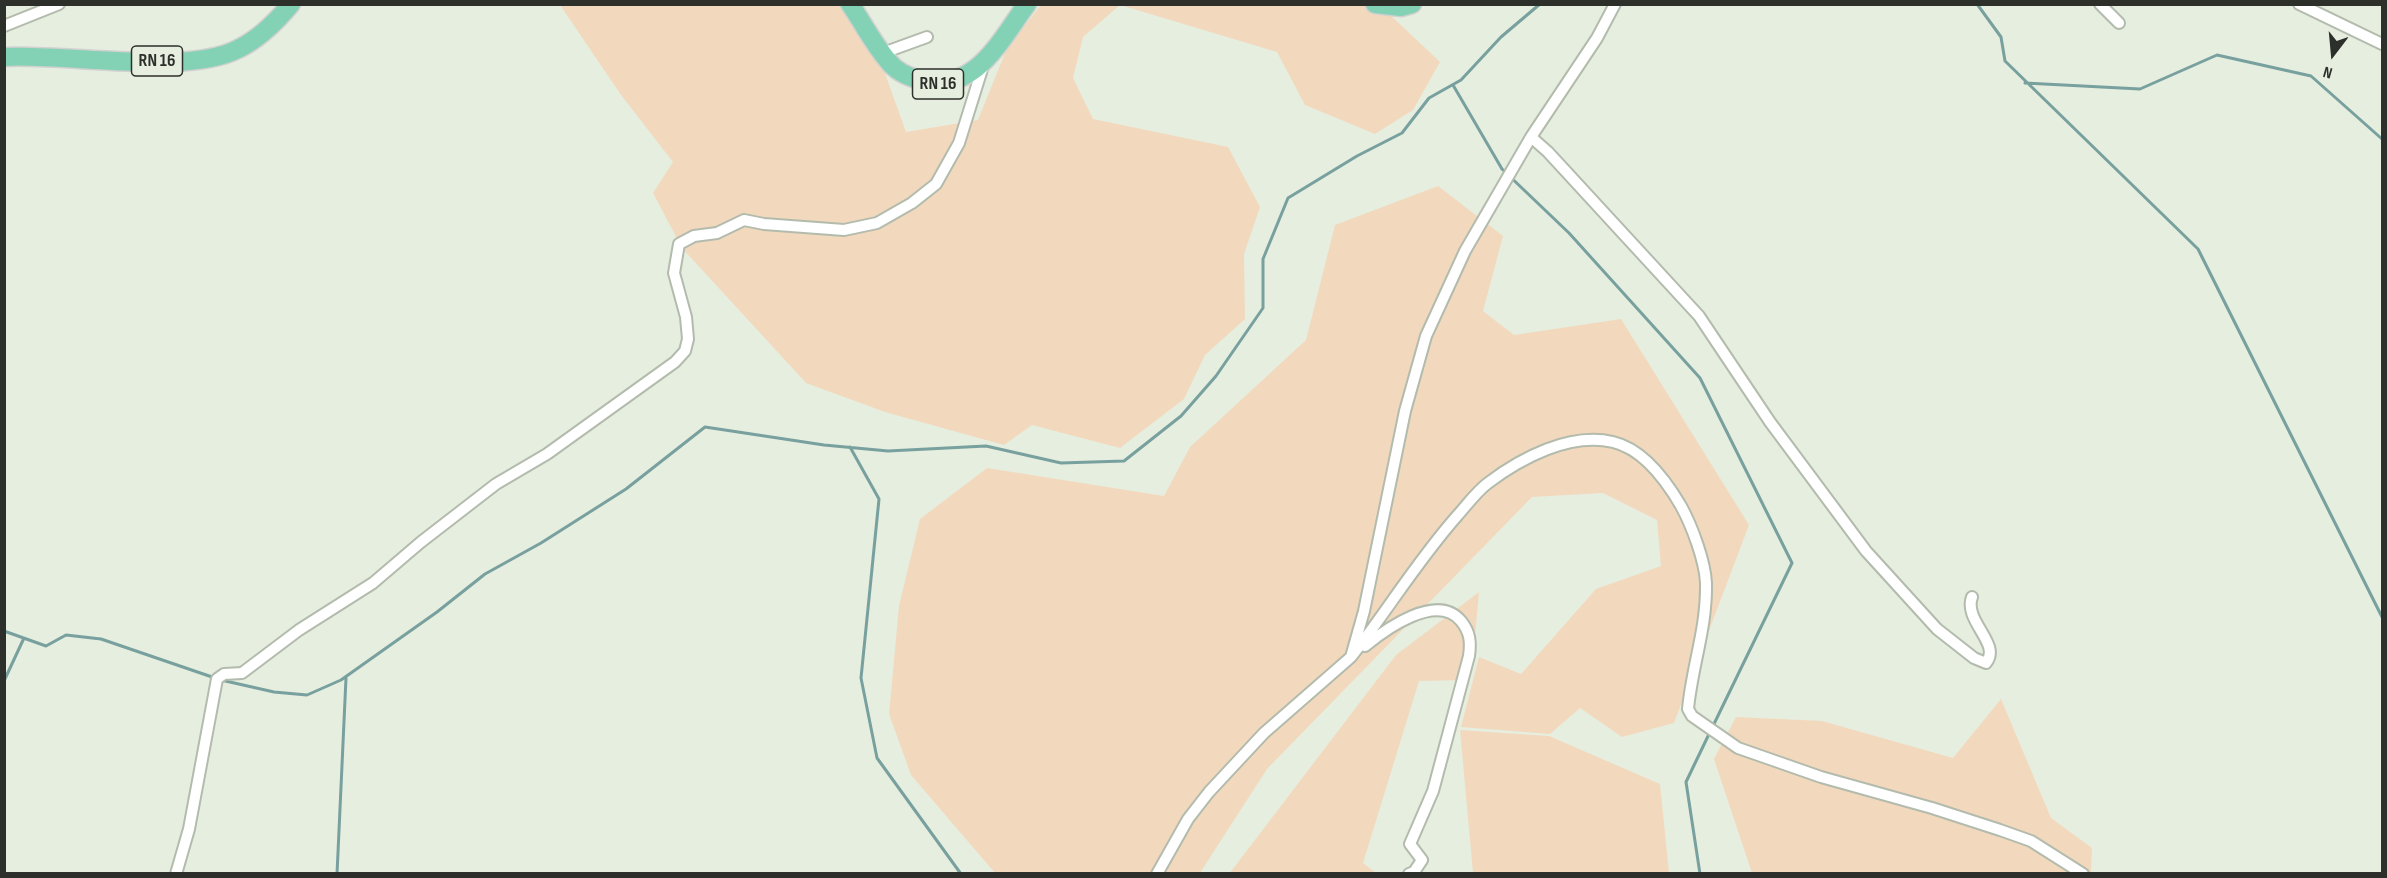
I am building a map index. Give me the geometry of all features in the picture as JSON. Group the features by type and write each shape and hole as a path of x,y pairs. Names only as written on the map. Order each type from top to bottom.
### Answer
{"main road":[{"name":"RN 16","path":"4,57 35,56 149,61 215,58 238,50 261,35 291,4"},
{"name":"RN 16","path":"850,4 889,63 900,72 934,84 950,83 969,75 984,62 1027,4"},
{"path":"1375,4 1401,7 1412,4"}],"street":[{"path":"4,26 59,4"},
{"path":"1351,657 1364,611 1418,361 1430,326 1465,251 1531,137 1597,38 1615,4"},
{"path":"2100,4 2119,23"},
{"path":"2299,4 2382,44"},
{"path":"883,54 927,37"},
{"path":"176,873 189,829 217,679 224,674 242,673 307,624 373,583 421,542 496,484 547,454 675,362 685,351 688,339 686,318 674,273 680,244 694,236 717,233 744,220 764,224 844,230 877,223 912,203 936,184 959,142 984,62"},
{"path":"1531,137 1548,152 1699,316 1770,422 1866,551 1937,629 1974,658 1986,663 1990,654 1989,645 1971,614 1969,605 1972,597"},
{"path":"1351,657 1386,612 1432,544 1487,484 1543,449 1573,442 1615,442 1644,459 1672,492 1685,515 1697,545 1706,581 1702,641 1688,709 1692,716 1738,748 1821,777 2000,830 2031,842 2083,873"},
{"path":"1157,873 1188,819 1209,792 1264,733 1385,630 1417,614 1442,610 1460,619 1471,642 1433,791 1410,844 1422,861 1414,872 1408,873"}],"shaded area":[{"path":"560,5 856,5 864,15 906,132 978,120 1007,48 1041,5 1120,5 1083,37 1073,78 1093,119 1228,147 1260,207 1244,254 1245,319 1205,355 1184,399 1120,448 1032,425 1004,445 885,412 806,383 682,248 653,193 673,162 621,95"},
{"path":"1120,5 1361,5 1386,11 1440,62 1413,110 1375,134 1305,105 1277,52"},
{"path":"1438,186 1503,236 1483,311 1514,335 1621,319 1749,525 1674,723 1622,737 1580,708 1550,734 1461,727 1479,657 1521,674 1596,589 1661,566 1657,520 1603,493 1532,497 1267,769 1200,873 995,873 911,775 889,714 899,606 920,519 987,468 1164,496 1190,447 1306,340 1335,225"},
{"path":"1479,592 1473,657 1468,680 1419,681 1363,863 1376,873 1229,874 1396,655"},
{"path":"2001,699 2051,818 2092,848 2091,873 1752,873 1714,759 1736,717 1822,721 1953,758"},
{"path":"1460,730 1549,736 1660,784 1669,873 1473,873"}],"waterway":[{"path":"221,680 274,692 307,695 341,680 437,612 485,574 541,543 626,489 705,427 824,445 888,451 986,446 1061,463 1124,461 1181,416 1216,376 1263,308 1263,259 1288,198 1357,156 1402,133 1429,98 1461,80 1501,37 1540,4"},
{"path":"1977,4 2001,37 2005,61 2198,249 2382,617"},
{"path":"2025,83 2140,89 2217,55 2311,76 2382,139"},
{"path":"1453,85 1502,169 1569,233 1700,378 1792,563 1713,726"},
{"path":"850,447 879,499 861,678 877,758 961,874"},
{"path":"4,631 46,646 66,635 101,639 215,678"},
{"path":"4,681 24,638"},
{"path":"337,874 346,678"},
{"path":"1700,874 1686,782 1710,732"}]}
